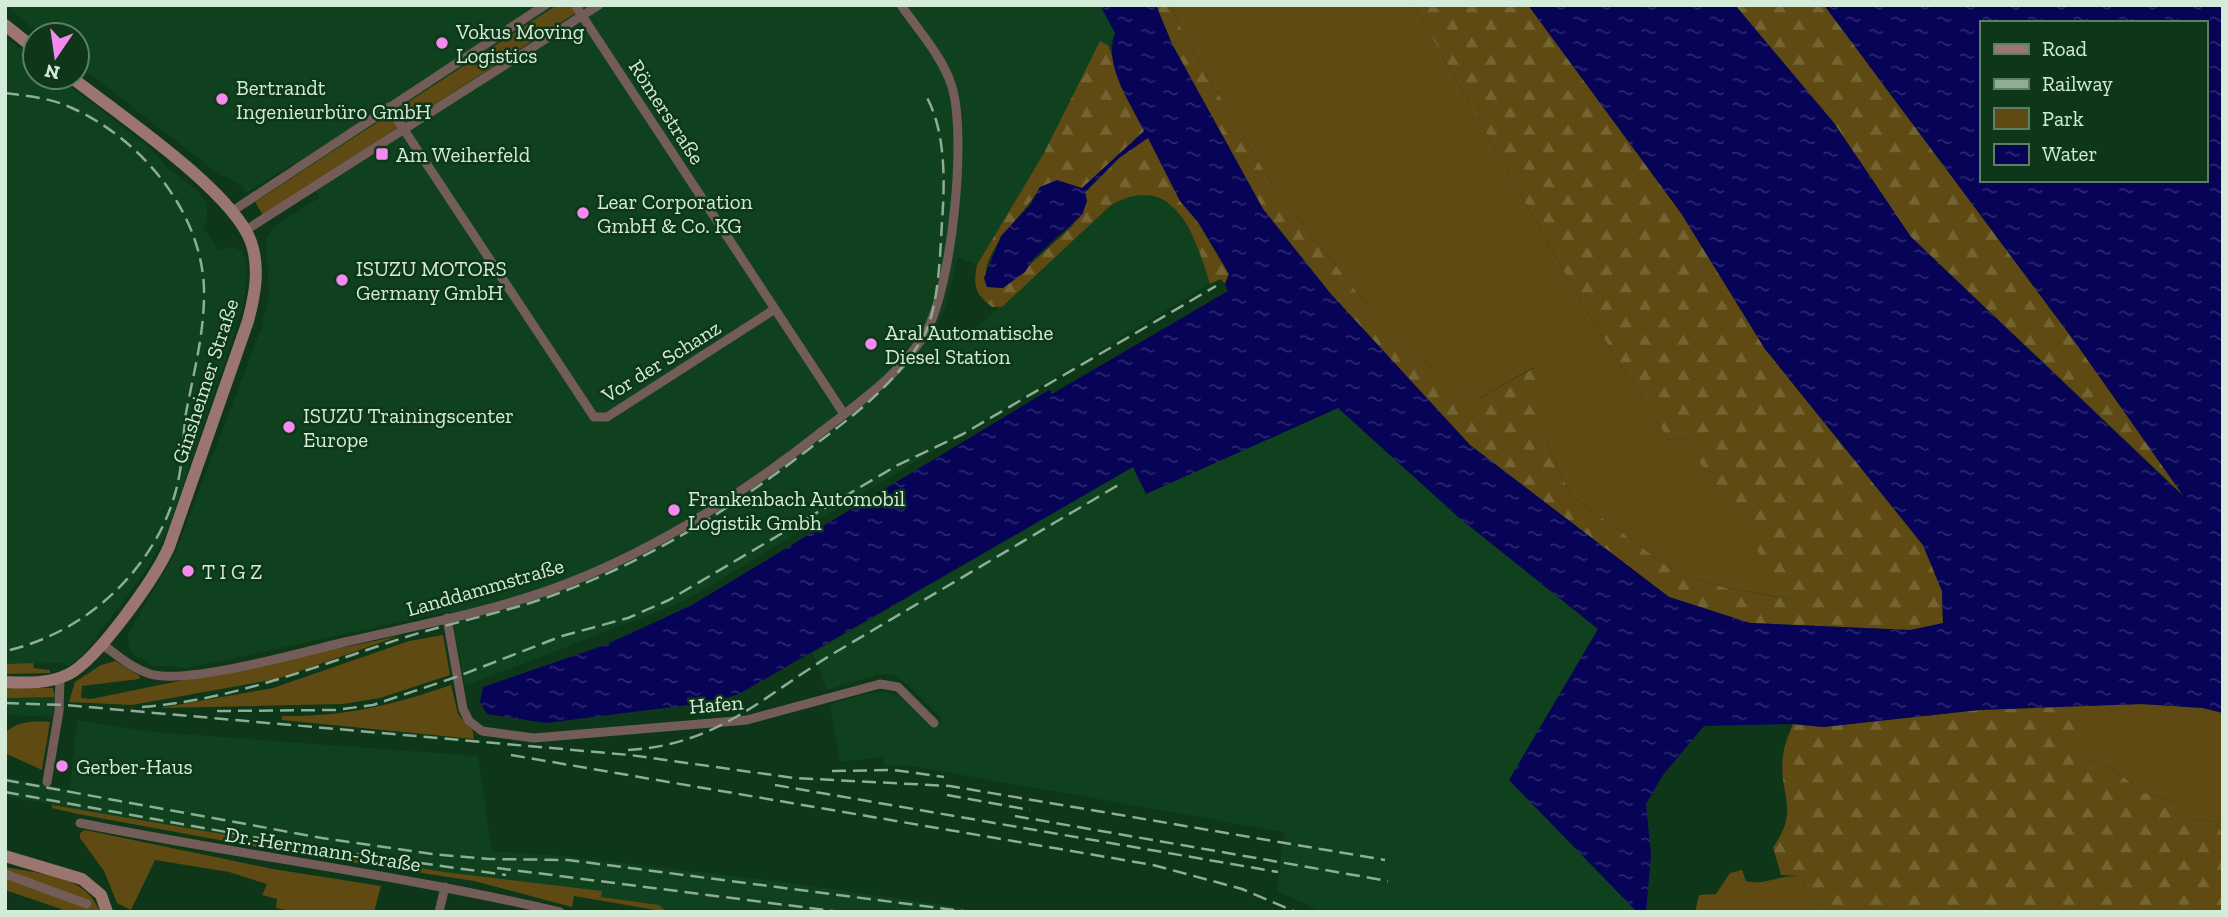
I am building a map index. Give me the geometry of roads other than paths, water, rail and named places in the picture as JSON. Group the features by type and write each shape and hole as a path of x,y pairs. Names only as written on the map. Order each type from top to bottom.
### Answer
{"main road":[{"path":"5,25 21,38"},
{"name":"Ginsheimer Straße","path":"5,682 38,682 60,678 84,664 157,569 169,547 252,306 256,273 246,230 234,210 189,170 89,91"},
{"path":"5,856 90,883 101,895 107,912"},
{"path":"5,864 44,868"}],"street":[{"path":"234,210 545,5"},
{"name":"Römerstraße","path":"575,5 844,414"},
{"path":"246,230 598,5"},
{"name":"Landdammstraße","path":"102,643 142,671 172,677 275,659 507,604 610,566 735,495 844,414 897,368 926,332 944,282 951,244 957,109 951,84 941,64 901,5"},
{"name":"Vor der Schanz","path":"389,107 594,417 607,417 775,309"},
{"name":"Hafen","path":"447,618 463,709 469,721 482,731 534,738 732,722 880,684 898,687 934,723"},
{"path":"47,782 59,711 60,678"},
{"name":"Dr.-Herrmann-Straße","path":"80,822 227,851 445,887 560,912"},
{"path":"5,874 87,904"},
{"path":"439,912 445,887"}],"water":[{"path":"1100,5 1156,5 1172,44 1263,209 1330,293 1470,445 1669,597 1750,623 1910,630 1943,623 1942,591 1923,545 1765,349 1681,213 1528,5 1735,5 1834,123 1911,237 2184,497 2075,342 1824,5 2223,5 2223,713 2203,708 2142,704 1979,710 1823,727 1793,724 1704,726 1663,775 1646,804 1651,855 1646,912 1637,912 1509,780 1598,629 1457,516 1338,408 1146,494 1133,467 739,694 712,702 546,723 487,714 480,702 483,687 605,645 692,605 1049,390 1052,394 1228,291 1225,284 1229,274 1198,222 1180,201 1148,138 1119,158 1085,192 1087,201 1082,215 1034,258 1025,272 1003,288 987,287 984,278 1001,236 1031,204 1040,187 1057,180 1082,188 1144,131 1115,70 1112,45 1115,33"}],"railway":[{"path":"5,93 31,96 72,108 97,121 143,158 179,205 192,232 200,259 204,288 201,335 186,413 179,477 157,538 139,565 118,589 93,610 36,642 5,651"},
{"path":"142,707 243,689 425,631 540,600 593,580 658,548 720,512 841,425 899,372 922,339 932,313 939,266 943,173 937,123 925,94"},
{"path":"217,711 335,710 373,705 456,677 562,636 628,618 669,600 896,466 963,434 1216,286"},
{"path":"628,750 661,746 690,738 742,714 814,665 1120,484"},
{"path":"5,703 65,705 630,755 794,778 950,786 1385,860"},
{"path":"511,755 1153,865 1242,889 1296,912"},
{"path":"832,771 894,770 944,777"},
{"path":"5,780 322,838 432,854 489,859 568,860 970,912"},
{"path":"775,785 1278,872"},
{"path":"5,792 320,849 506,875"},
{"path":"947,795 1030,810"},
{"path":"1015,816 1388,881"},
{"path":"497,868 841,912"}],"place":[{"name":"Vokus Moving Logistics","path":"442,43"},
{"name":"Bertrandt Ingenieurbüro GmbH","path":"222,99"},
{"name":"Am Weiherfeld","path":"382,154"},
{"name":"Lear Corporation GmbH & Co. KG","path":"583,213"},
{"name":"ISUZU MOTORS Germany GmbH","path":"342,280"},
{"name":"Aral Automatische Diesel Station","path":"871,344"},
{"name":"ISUZU Trainingscenter Europe","path":"289,427"},
{"name":"Frankenbach Automobil Logistik Gmbh","path":"674,510"},
{"name":"T I G Z","path":"188,571"},
{"name":"Gerber-Haus","path":"62,766"}]}
